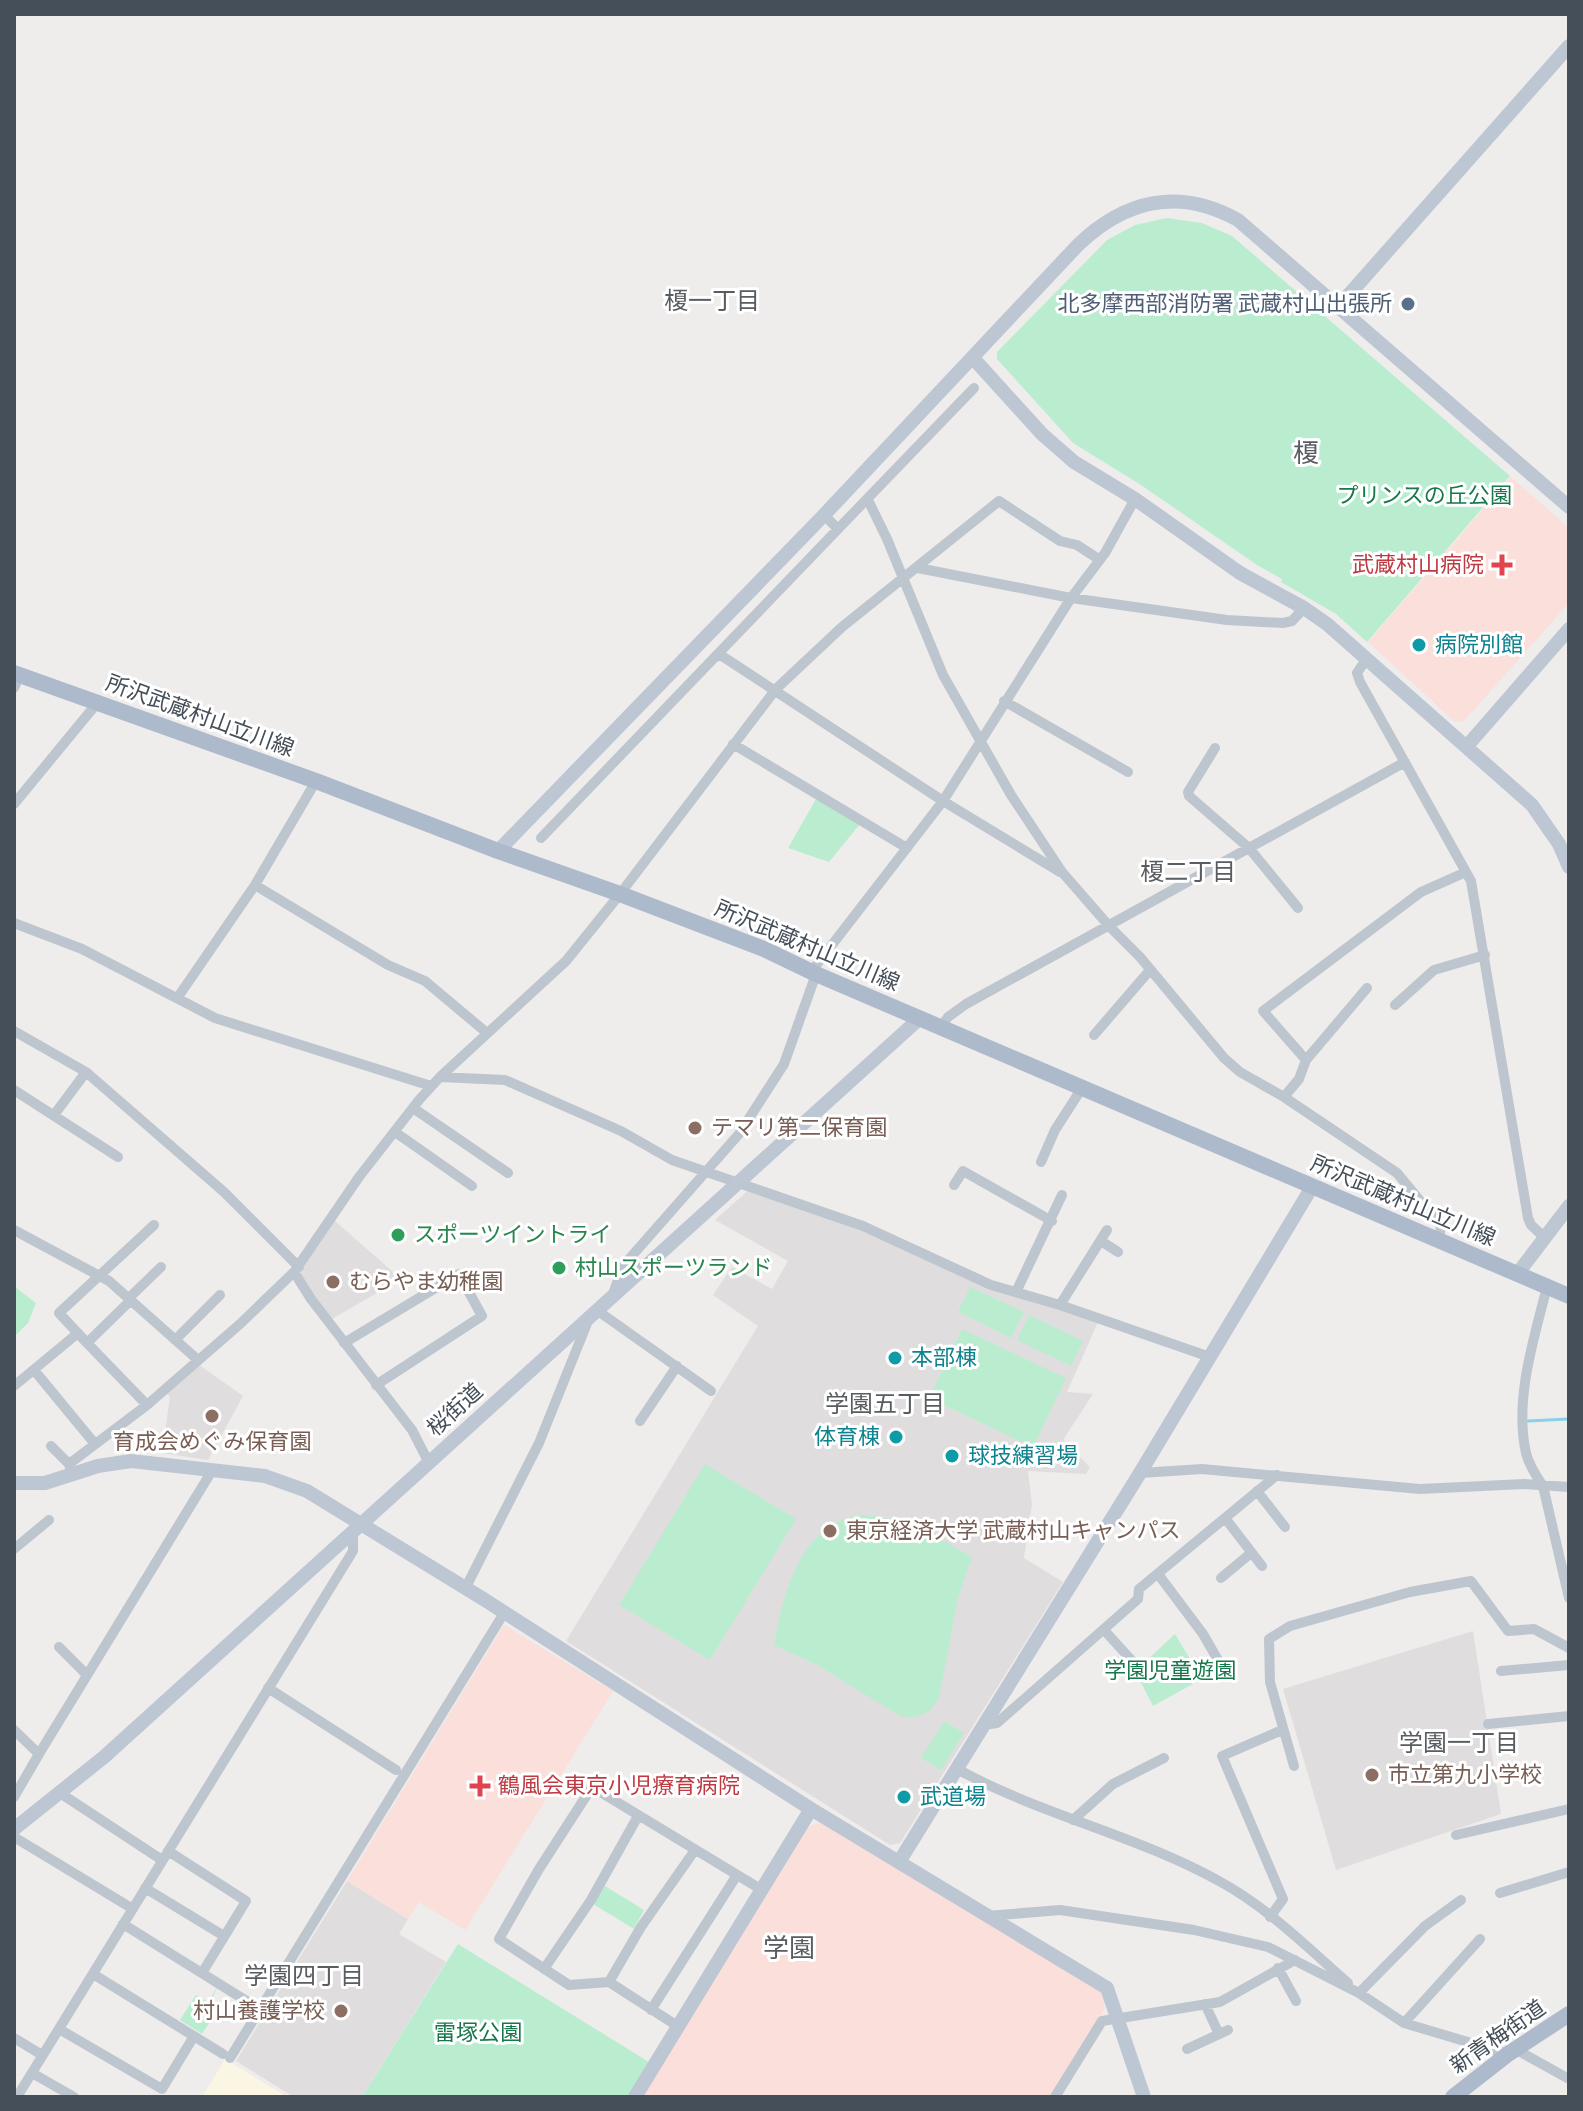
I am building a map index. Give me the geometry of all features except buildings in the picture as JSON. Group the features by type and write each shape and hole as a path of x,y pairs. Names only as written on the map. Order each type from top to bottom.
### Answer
{"main road":[{"name":"所沢武蔵村山立川線","path":"16,679 98,702 764,949 1569,1296"},
{"name":"新青梅街道","path":"1453,2097 1511,2051 1569,2014"}],"street":[{"path":"1338,307 1569,46"},
{"path":"498,851 824,515 1097,227 1132,208 1181,201 1223,212 1238,220 1569,507"},
{"path":"973,358 1052,444 1074,462 1135,499 1240,573 1304,608 1367,658 1532,805 1559,844 1569,867"},
{"path":"541,838 974,388"},
{"path":"611,1299 623,1266 739,1134 784,1064 814,973 943,801 1071,598 1100,560 1135,499"},
{"path":"868,500 943,675 980,742 1062,872 1224,1058 1240,1072 1284,1097 1397,1173 1441,1226 1439,1240"},
{"path":"15,1487 45,1483 70,1470 95,1444 147,1405 296,1270 359,1177 431,1086 566,961 776,689 842,627 999,501 1060,541 1077,545 1100,560"},
{"path":"824,515 838,529"},
{"path":"918,568 1071,598 1227,620 1283,623 1292,621 1304,608"},
{"path":"1467,746 1569,629"},
{"path":"719,654 943,801 1062,872"},
{"path":"1367,658 1357,673 1360,682 1466,872 1474,895 1528,1218 1544,1237"},
{"path":"1004,701 1128,772"},
{"path":"14,804 98,702"},
{"path":"612,733 628,747"},
{"path":"733,744 907,848"},
{"path":"1215,748 1188,792 1189,796 1249,848 1298,908"},
{"path":"941,1027 948,1017 966,1004 1405,762"},
{"path":"178,997 255,885 316,781"},
{"path":"1306,1060 1263,1011 1421,892 1466,872"},
{"path":"255,885 388,965 425,981 487,1033"},
{"path":"14,923 82,949 215,1018 431,1086"},
{"path":"1395,1005 1434,970 1485,955"},
{"path":"1094,1035 1150,970"},
{"path":"1284,1097 1299,1079 1306,1060 1367,988"},
{"name":"桜街道","path":"14,1829 116,1746 358,1530 920,1018"},
{"path":"14,1031 86,1072 224,1192 296,1270 344,1343 412,1430 429,1463"},
{"path":"54,1115 86,1072"},
{"path":"440,1077 505,1080 621,1131 672,1160 863,1226 991,1285 1060,1305 1210,1357"},
{"path":"1041,1162 1055,1130 1082,1088"},
{"path":"14,1090 118,1157"},
{"path":"413,1108 508,1173"},
{"path":"395,1132 472,1186"},
{"path":"954,1185 963,1171 1052,1221"},
{"path":"899,1862 1140,1473 1312,1187"},
{"path":"1016,1292 1062,1195"},
{"path":"1518,1273 1569,1206"},
{"path":"147,1405 59,1313 154,1225"},
{"path":"14,1230 100,1275 198,1360"},
{"path":"1060,1305 1107,1230"},
{"path":"1101,1241 1118,1252"},
{"path":"87,1343 161,1267"},
{"path":"344,1343 459,1274 482,1316 376,1385"},
{"path":"1547,1287 1524,1398 1526,1452 1543,1486 1568,1592"},
{"path":"175,1340 220,1295"},
{"path":"466,1587 539,1443 594,1315 677,1366 711,1391"},
{"path":"14,1386 78,1333"},
{"path":"640,1421 677,1366"},
{"path":"34,1370 95,1444"},
{"path":"51,1446 70,1470"},
{"path":"70,1470 131,1461 279,1479 307,1491 358,1530 466,1587 811,1809 1107,1988 1144,2097"},
{"path":"14,1797 213,1469"},
{"path":"1140,1473 1202,1469 1420,1489 1524,1484 1569,1487"},
{"path":"984,1725 997,1723 1138,1599 1139,1589 1277,1475"},
{"path":"1257,1491 1285,1527"},
{"path":"1225,1518 1262,1566"},
{"path":"14,1549 49,1520"},
{"path":"17,2097 353,1551 358,1530"},
{"path":"1221,1578 1251,1553"},
{"path":"1158,1574 1203,1634 1222,1667"},
{"path":"1294,1766 1270,1682 1269,1639 1290,1626 1410,1592 1471,1581 1508,1631 1534,1629 1569,1648"},
{"path":"93,1974 227,2056 504,1613"},
{"path":"1104,1630 1134,1663"},
{"path":"59,1647 87,1675"},
{"path":"1501,1671 1569,1665"},
{"path":"268,1688 396,1770"},
{"path":"1488,1724 1569,1716"},
{"path":"14,1730 39,1754"},
{"path":"1270,1917 1283,1899 1222,1756 1282,1730"},
{"path":"1073,1820 1113,1784 1164,1758"},
{"path":"957,1769 994,1789 1175,1859 1221,1882 1270,1917 1359,1993"},
{"path":"679,2027 609,1982 569,1985 499,1939 539,1869 592,1787 762,1890"},
{"path":"60,1793 246,1901 202,1973"},
{"path":"635,2097 811,1809"},
{"path":"1456,1835 1569,1809"},
{"path":"544,1969 591,1900 638,1816"},
{"path":"14,1837 133,1909"},
{"path":"609,1982 641,1927 695,1850"},
{"path":"1500,1893 1569,1872"},
{"path":"651,2010 737,1875"},
{"path":"145,1888 224,1936"},
{"path":"1359,1993 1425,1926 1461,1900"},
{"path":"987,1916 1060,1910 1194,1930 1268,1947 1359,1993 1404,2023 1511,2051 1569,2079"},
{"path":"123,1924 253,2005"},
{"path":"1404,2023 1480,1939"},
{"path":"1055,2097 1102,2021 1220,2002 1295,1960"},
{"path":"1278,1968 1296,2001"},
{"path":"1187,2049 1224,2032 1205,2004"},
{"path":"59,2029 162,2089 194,2036"},
{"path":"14,2038 42,2055"},
{"path":"32,2073 74,2097"}],"shaded area":[{"name":"武蔵村山病院","path":"1511,477 1569,528 1569,603 1463,722 1455,722 1368,642"},
{"name":"東京経済大学 武蔵村山キャンパス","path":"751,1188 1098,1322 1067,1392 1093,1394 1063,1440 1090,1467 1086,1474 1028,1471 1032,1504 1024,1558 1063,1582 900,1843 890,1845 566,1641 758,1326 713,1295 732,1267 772,1289 788,1261 715,1220"},
{"path":"334,1220 401,1279 330,1320 299,1272"},
{"path":"198,1364 243,1396 208,1460 162,1453 170,1397 166,1392"},
{"name":"鶴風会東京小児療育病院","path":"504,1625 613,1691 465,1930 419,1902 408,1919 347,1881"},
{"path":"1473,1631 1501,1814 1336,1870 1283,1689"},
{"path":"823,1821 1101,1991 1105,2008 1050,2097 643,2097 808,1827"},
{"name":"村山養護学校","path":"347,1881 408,1919 399,1934 446,1962 362,2097 294,2097 236,2061"},
{"path":"225,2059 287,2097 202,2097"}],"green space":[{"name":"プリンスの丘公園","path":"1167,218 1202,223 1232,236 1510,476 1367,642 1336,614 1281,582 1282,579 1073,443 997,359 997,352 1107,240 1135,225"},
{"path":"816,799 860,824 829,862 788,848"},
{"path":"14,1286 36,1303 28,1323 14,1337"},
{"path":"970,1287 1024,1312 1011,1338 958,1312"},
{"path":"1029,1315 1083,1341 1071,1366 1017,1340"},
{"path":"962,1329 1066,1378 1033,1447 929,1398"},
{"path":"705,1464 796,1519 710,1660 619,1605"},
{"path":"864,1515 906,1524 972,1557 958,1598 939,1698 927,1712 918,1716 900,1716 817,1665 774,1645 790,1582 810,1545 825,1530 842,1520"},
{"name":"学園児童遊園","path":"1175,1634 1202,1679 1153,1706 1135,1671"},
{"path":"944,1721 964,1733 941,1770 921,1758"},
{"path":"605,1886 644,1910 634,1929 593,1904"},
{"name":"雷塚公園","path":"458,1944 649,2062 628,2097 362,2097"},
{"path":"219,1984 210,2003 218,2009 202,2034 180,2020 196,1995 208,2002"}],"waterway":[{"path":"1528,1421 1569,1419"}],"place":[{"name":"北多摩西部消防署 武蔵村山出張所","path":"1408,304"},
{"name":"武蔵村山病院","path":"1502,565"},
{"name":"病院別館","path":"1419,645"},
{"name":"テマリ第二保育園","path":"695,1128"},
{"name":"スポーツイントライ","path":"398,1235"},
{"name":"村山スポーツランド","path":"559,1268"},
{"name":"むらやま幼稚園","path":"333,1282"},
{"name":"本部棟","path":"895,1358"},
{"name":"育成会めぐみ保育園","path":"212,1416"},
{"name":"体育棟","path":"896,1437"},
{"name":"球技練習場","path":"952,1456"},
{"name":"東京経済大学 武蔵村山キャンパス","path":"830,1531"},
{"name":"市立第九小学校","path":"1372,1775"},
{"name":"鶴風会東京小児療育病院","path":"480,1786"},
{"name":"武道場","path":"904,1797"},
{"name":"村山養護学校","path":"341,2011"}],"district":[{"name":"榎一丁目","path":"712,301"},
{"name":"榎","path":"1306,453"},
{"name":"榎二丁目","path":"1188,872"},
{"name":"学園五丁目","path":"885,1404"},
{"name":"学園一丁目","path":"1459,1743"},
{"name":"学園","path":"789,1948"},
{"name":"学園四丁目","path":"304,1976"}]}
